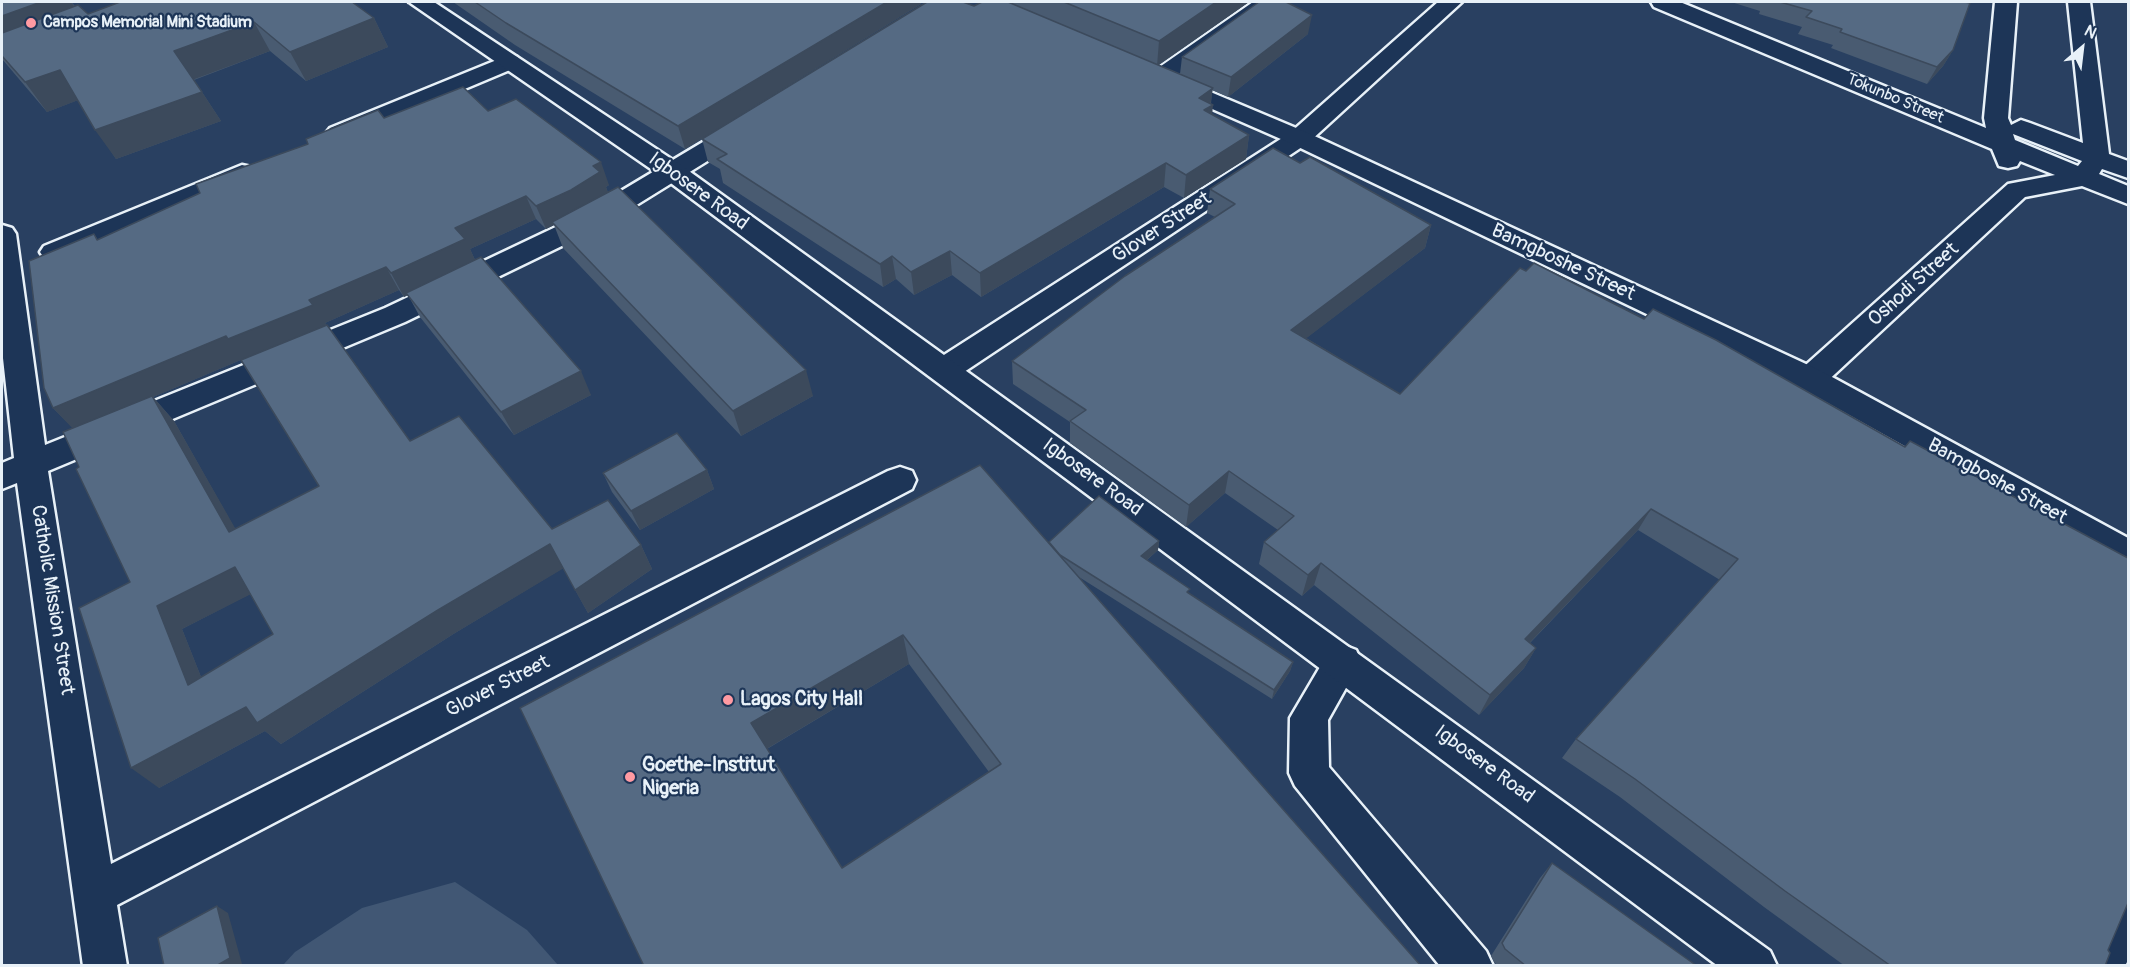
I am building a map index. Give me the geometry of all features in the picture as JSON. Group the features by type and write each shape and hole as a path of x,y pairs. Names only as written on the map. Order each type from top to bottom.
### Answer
{"street":[{"name":"Igbosere Road","path":"420,2 673,172 1755,966"},
{"name":"Bamgboshe Street","path":"1267,2 1148,73 1299,138 1810,379 2128,554"},
{"name":"Glover Street","path":"944,370 1299,138 1451,2"},
{"name":"Tokunbo Street","path":"1662,2 2003,144 2090,168 2128,170"},
{"name":"Tokunbo Street","path":"1712,2 1996,118 2090,168 2128,196"},
{"path":"2006,2 1996,118 2017,190 2090,168 2079,2"},
{"path":"312,144 509,62"},
{"path":"16,470 395,315 591,221 763,116"},
{"path":"6,271 269,162"},
{"name":"Oshodi Street","path":"1810,379 2017,190"},
{"name":"Catholic Mission Street","path":"2,234 6,271 16,470 96,894 105,966"},
{"name":"Glover Street","path":"96,894 900,480"},
{"path":"1343,662 1309,718 1309,773 1448,942 1471,966"},
{"path":"2102,966 2128,918"}],"shaded area":[{"path":"455,882 527,930 558,965 283,965 295,952 362,908"}],"building":[{"path":"2,2 41,2 2,16"},
{"path":"120,2 352,2 374,18 290,52 254,22 174,51 202,92 95,130 60,70 25,82 2,56 2,33 78,5 88,14"},
{"path":"475,2 887,2 678,126"},
{"path":"927,2 963,2 974,6 982,2 1008,2 1213,88 1199,98 1213,105 1204,110 1249,135 1186,175 1166,163 980,273 950,251 911,272 892,256 880,264 717,159 727,154 702,139"},
{"path":"1064,2 1216,2 1159,41"},
{"path":"1259,2 1286,2 1312,15 1231,77 1182,57"},
{"path":"1780,2 1970,3 1953,50 1937,67 1840,32 1842,29 1806,17 1812,11"},
{"path":"463,87 488,111 516,99 601,162 593,166 600,172 571,190 536,206 526,196 455,228 465,239 391,273 386,267 309,300 313,305 228,339 226,336 53,408 44,388 29,261 94,234 97,240 200,193 196,184 308,144 306,139 378,110 384,118"},
{"path":"1273,148 1300,163 1310,157 1431,225 1291,330 1400,394 1520,268 1526,271 1534,263 1644,319 1653,309 1716,340 1905,447 1910,441 2128,558 2128,903 2108,950 2110,953 2105,966 1891,966 1785,891 1635,779 1576,739 1738,559 1651,509 1525,639 1536,648 1490,695 1321,563 1308,575 1264,542 1294,516 1229,471 1189,505 1070,421 1086,410 1012,361 1125,276 1235,204 1210,189"},
{"path":"618,187 806,370 733,411 552,222"},
{"path":"481,257 581,371 501,412 406,293"},
{"path":"327,325 410,441 459,416 552,529 608,500 641,545 575,590 550,544 438,610 257,723 246,707 131,768 79,608 130,582 76,469 79,467 63,432 152,396 229,532 319,486 241,360","holes":["235,567 273,634 188,685 157,606"]},
{"path":"677,433 707,470 631,511 603,473"},
{"name":"Lagos City Hall","path":"980,465 1421,966 644,966 520,708","holes":["903,635 1001,764 842,868 751,723"]},
{"path":"1099,496 1159,541 1141,556 1190,589 1187,592 1293,662 1274,690 1060,555 1049,542"},
{"path":"1552,863 1697,966 1526,966 1505,949 1502,943"},
{"path":"217,906 230,958 216,966 164,966 158,938"}],"place":[{"name":"Campos Memorial Mini Stadium","path":"31,23"},
{"name":"Lagos City Hall","path":"728,700"},
{"name":"Goethe-Institut Nigeria","path":"630,777"}]}
